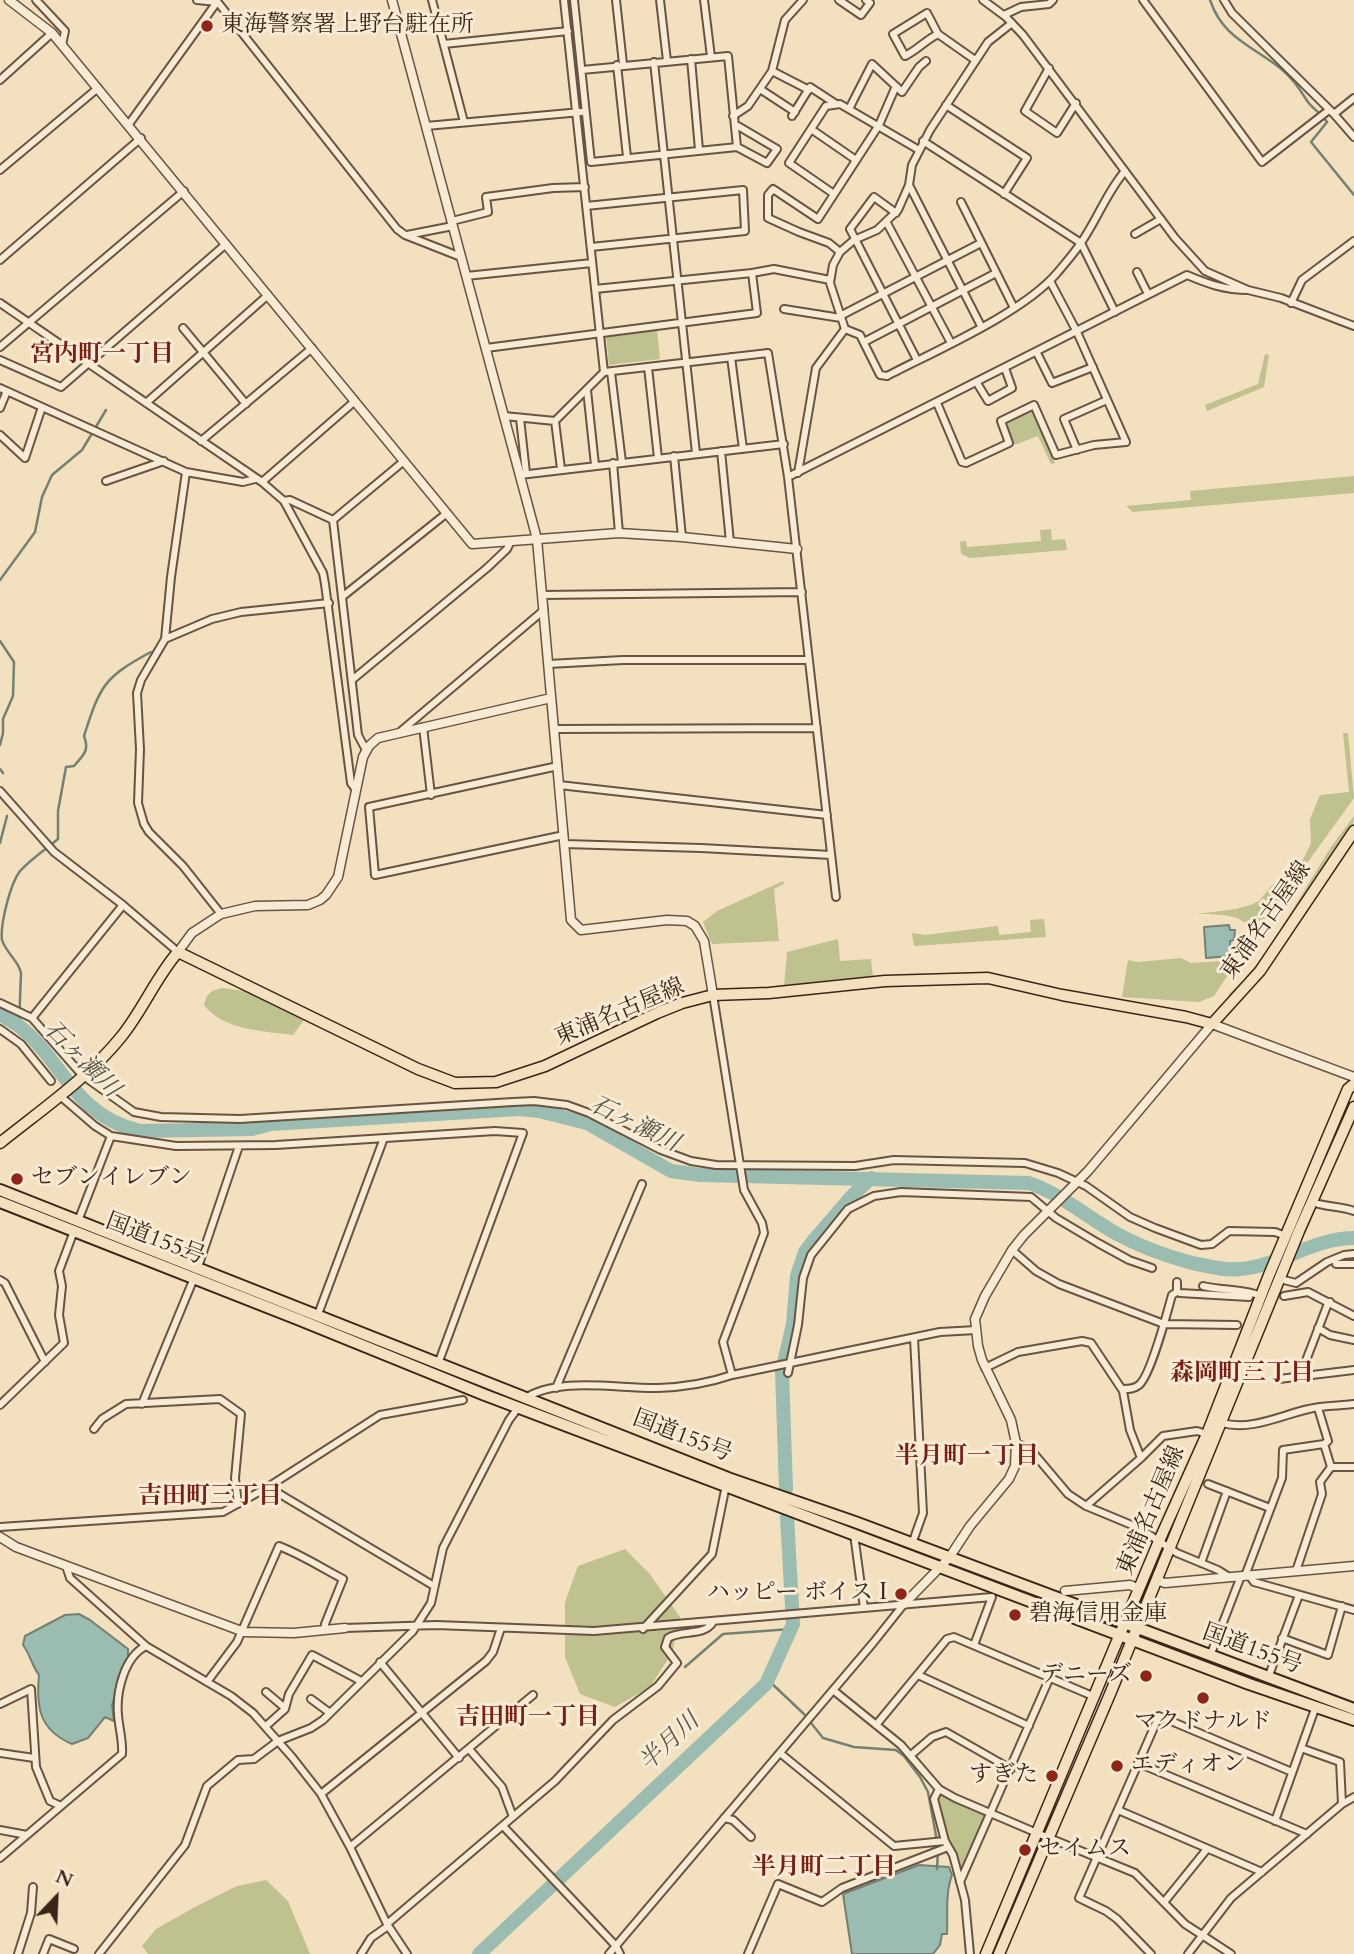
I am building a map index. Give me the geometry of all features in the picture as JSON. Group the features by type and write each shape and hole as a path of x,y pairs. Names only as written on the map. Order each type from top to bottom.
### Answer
{"highway":[{"name":"国道155号","path":"0,1190 76,1226 726,1485 940,1567 1129,1632 1210,1656 1354,1709"},
{"name":"国道155号","path":"0,1202 76,1226"},
{"name":"国道155号","path":"196,1274 438,1364 522,1403 949,1558 1249,1684 1354,1720"}],"main road":[{"name":"東浦名古屋線","path":"178,952 418,1069 455,1083 496,1082 514,1077 545,1066 657,1013 713,995 769,993 886,981 988,978 1212,1024 1260,971 1354,831"},
{"path":"0,1143 81,1076 122,1037 167,964 178,952"},
{"name":"東浦名古屋線","path":"999,1954 1129,1632 1139,1589 1207,1434 1269,1275 1348,1088 1354,1084"},
{"name":"東浦名古屋線","path":"986,1954 1095,1698 1156,1580 1299,1231 1354,1107"}],"street":[{"path":"9,0 52,33 472,544 619,534 682,537 797,549"},
{"path":"36,0 65,31 62,45"},
{"path":"197,0 216,1 397,229 405,235 461,257"},
{"path":"392,0 504,416 523,474 537,539 571,920 581,930 667,919 687,921 695,926 704,941 744,1190 762,1223 764,1233 723,1342 732,1376"},
{"path":"432,0 464,122"},
{"path":"564,0 600,333 622,462"},
{"path":"574,0 591,162 737,147 767,163 777,149 738,126 735,127"},
{"path":"616,0 627,158"},
{"path":"660,0 667,61"},
{"path":"704,0 710,57"},
{"path":"733,116 748,106 772,71 785,20 803,0"},
{"path":"839,0 861,15 870,3 866,0"},
{"path":"983,0 1012,23 1049,68 1187,253 1205,271 1248,290 1354,326"},
{"path":"1004,15 1021,8 1049,4 1053,0"},
{"path":"1143,0 1262,162 1327,113 1354,98"},
{"path":"1224,0 1231,13 1327,113 1354,137"},
{"path":"129,124 216,1"},
{"path":"938,34 905,55 892,34 927,13 938,34 975,61"},
{"path":"1012,23 988,42 923,141 912,165 909,185 896,213 887,223 854,240 841,252 833,265 830,280 845,329 860,335 880,374 887,376 951,343 1014,307 1050,281 1081,243 1107,195 1125,171"},
{"path":"444,44 568,31"},
{"path":"0,80 52,33"},
{"path":"582,70 728,56 737,147"},
{"path":"691,59 699,150"},
{"path":"849,109 872,64 902,92 926,61"},
{"path":"653,62 696,453"},
{"path":"1049,68 1025,111 1057,133 1076,103"},
{"path":"772,71 879,125 919,150"},
{"path":"841,252 829,243 799,233 768,218 768,195 774,189 818,219 879,125 896,86"},
{"path":"0,170 98,88"},
{"path":"760,89 793,114 809,90"},
{"path":"834,194 789,163 826,106 837,104"},
{"path":"946,105 1027,158 1004,194"},
{"path":"426,126 586,111"},
{"path":"811,130 856,160"},
{"path":"0,260 141,138"},
{"path":"923,141 1081,243 1115,312"},
{"path":"909,185 981,326"},
{"path":"405,235 428,233 488,212 486,197 552,188 585,187"},
{"path":"586,206 743,190 745,231 591,247"},
{"path":"0,347 184,191"},
{"path":"896,213 874,197 850,229 917,360"},
{"path":"961,202 1014,307"},
{"path":"1135,234 1161,219"},
{"path":"887,223 951,343"},
{"path":"1291,303 1302,279 1354,241"},
{"path":"784,309 841,317 981,243"},
{"path":"0,360 61,387 226,244"},
{"path":"466,276 593,263"},
{"path":"595,289 678,282 774,269 830,280"},
{"path":"1137,272 1148,294"},
{"path":"486,348 757,313 752,273"},
{"path":"863,342 996,273"},
{"path":"788,477 1187,275 1229,290 1248,290"},
{"path":"937,403 962,462 965,463 1009,443 1001,421 1034,405 1056,455 1094,444 1126,442 1077,332 1050,281"},
{"path":"146,403 268,295"},
{"path":"0,303 284,501 323,573 351,783 356,790"},
{"path":"183,328 246,404"},
{"path":"798,473 816,368 845,329"},
{"path":"201,441 312,348"},
{"path":"1037,352 1052,383 1093,367"},
{"path":"504,416 555,421 608,372 768,353 784,444 836,897"},
{"path":"732,357 743,449"},
{"path":"648,367 658,458"},
{"path":"977,383 986,400 1000,395 1013,386 1005,369"},
{"path":"0,408 3,390 186,472 243,482 258,481 355,401"},
{"path":"587,390 595,465"},
{"path":"1077,450 1064,419 1107,400"},
{"path":"0,435 25,458 42,407"},
{"path":"520,418 523,474"},
{"path":"555,421 561,469"},
{"path":"523,474 784,444"},
{"path":"721,451 730,542"},
{"path":"674,456 682,537"},
{"path":"106,481 164,461"},
{"path":"333,520 404,461"},
{"path":"613,463 619,534"},
{"path":"186,472 164,639 138,688 141,749 138,803 139,814 149,832 183,866 222,914"},
{"path":"284,501 290,500 333,520"},
{"path":"342,597 447,513"},
{"path":"333,520 358,735 366,750"},
{"path":"352,680 487,568 510,543"},
{"path":"542,595 802,592"},
{"path":"164,639 212,619 241,612 328,603"},
{"path":"400,732 544,610"},
{"path":"548,664 623,660 810,660"},
{"path":"0,791 54,852 178,952 192,933 222,914 245,907 308,905 320,900 338,877 366,750 378,738 551,698"},
{"path":"424,727 431,795"},
{"path":"554,729 817,728"},
{"path":"558,766 369,807 375,875 564,840 831,855"},
{"path":"559,785 827,815"},
{"path":"32,1018 123,905"},
{"path":"0,1003 32,1018 81,1076 96,1088 134,1112 161,1117 240,1119 513,1102 552,1103 589,1113 671,1154 716,1165 855,1166 894,1160 964,1163 1015,1161 1037,1165 1086,1186 1130,1217 1201,1245 1212,1244 1229,1231 1275,1233 1285,1238"},
{"path":"609,1954 904,1604 949,1558 1009,1479 1015,1466 1016,1443 1011,1420 980,1353 975,1319 1012,1250 1076,1182 1212,1024 1354,1077"},
{"path":"0,1029 21,1044 51,1081"},
{"path":"60,1094 95,1126 111,1136 176,1146 239,1146 495,1131 523,1133 438,1364"},
{"path":"0,1405 64,1343 59,1271 111,1136"},
{"path":"317,1317 384,1138"},
{"path":"142,1404 196,1274 239,1146"},
{"path":"556,1388 642,1184"},
{"path":"788,1373 785,1364 798,1325 806,1267 817,1245 848,1209 874,1196 901,1192 1025,1196 1037,1200 1116,1254 1152,1268"},
{"path":"1312,1202 1354,1211"},
{"path":"1012,1250 1036,1272 1059,1284 1164,1324 1237,1325"},
{"path":"1281,1276 1296,1283 1327,1262 1354,1254"},
{"path":"1336,1264 1354,1264"},
{"path":"0,1280 5,1283 45,1362"},
{"path":"1177,1282 1177,1292"},
{"path":"1203,1286 1261,1296"},
{"path":"1123,1390 1135,1388 1143,1380 1172,1295 1177,1292 1249,1297"},
{"path":"1284,1296 1308,1292 1354,1316"},
{"path":"1300,1376 1330,1303"},
{"path":"1318,1328 1331,1335 1354,1340"},
{"path":"99,1954 185,1845 207,1786 238,1760 254,1759 278,1741 311,1728 330,1713 413,1631 431,1603 443,1548 509,1420 522,1403 538,1391 589,1386 658,1388 701,1385 785,1364 940,1332 976,1330"},
{"path":"912,1544 923,1513 914,1338"},
{"path":"985,1368 1018,1352 1086,1340 1104,1359 1123,1390 1130,1430 1141,1458"},
{"path":"1279,1379 1354,1370"},
{"path":"94,1429 102,1419 126,1404 220,1399 241,1414 235,1478 238,1504"},
{"path":"0,1527 223,1512 268,1487 380,1415 463,1400"},
{"path":"1222,1423 1232,1426 1258,1423 1313,1407 1354,1404"},
{"path":"1210,1656 1245,1576 1282,1478 1283,1450 1324,1444 1328,1441 1318,1408"},
{"path":"1086,1506 1163,1436 1196,1431 1207,1434"},
{"path":"1016,1443 1030,1449 1068,1494 1086,1506 1139,1528 1169,1548 1229,1577"},
{"path":"1324,1444 1331,1467"},
{"path":"1331,1467 1354,1467"},
{"path":"1296,1571 1322,1494 1320,1482 1331,1467"},
{"path":"1208,1484 1270,1508"},
{"path":"643,1629 712,1554 726,1485"},
{"path":"268,1487 434,1586"},
{"path":"1201,1563 1227,1491"},
{"path":"854,1534 864,1608"},
{"path":"0,1537 16,1547 66,1566 241,1631 254,1633 415,1625 594,1631 643,1629 992,1597 974,1645"},
{"path":"208,1682 237,1642 279,1546 343,1579 325,1630"},
{"path":"66,1566 70,1578 146,1646 231,1696 266,1726 321,1794 387,1925 407,1954"},
{"path":"1156,1580 1165,1583 1354,1566"},
{"path":"1245,1576 1254,1582 1354,1609"},
{"path":"1065,1591 1129,1585 1139,1589"},
{"path":"1268,1678 1299,1595"},
{"path":"1282,1639 1328,1655 1342,1606"},
{"path":"361,1954 371,1938 561,1775 613,1720 666,1677 677,1663 665,1647 668,1638 704,1630 713,1622"},
{"path":"321,1794 486,1661 493,1653 502,1628"},
{"path":"876,1724 947,1639 954,1637 1095,1698"},
{"path":"0,1858 122,1754 118,1712 120,1690 129,1662 138,1650 146,1646"},
{"path":"266,1726 285,1708 289,1694 312,1656 361,1681"},
{"path":"380,1662 459,1758"},
{"path":"918,1675 1029,1726"},
{"path":"960,1882 1050,1677"},
{"path":"0,1704 30,1689 34,1758 50,1801 61,1806"},
{"path":"833,1690 911,1755 939,1789 1048,1838 1135,1873 1185,1924 1227,1953"},
{"path":"266,1692 285,1708"},
{"path":"350,1847 533,1695"},
{"path":"311,1699 330,1713"},
{"path":"1275,1821 1316,1706"},
{"path":"1151,1954 1118,1919 1106,1910 1079,1898 1159,1716 1292,1772"},
{"path":"911,1755 932,1737 946,1732 1011,1769"},
{"path":"1301,1748 1340,1762 1342,1804"},
{"path":"469,1749 502,1787 513,1817"},
{"path":"0,1753 34,1758"},
{"path":"780,1753 894,1846 946,1844"},
{"path":"1138,1763 1307,1834"},
{"path":"939,1789 934,1799 965,1900 970,1954"},
{"path":"1188,1954 1231,1898 1342,1804 1354,1797"},
{"path":"1118,1810 1262,1872"},
{"path":"724,1818 733,1821 751,1837"},
{"path":"503,1826 616,1945 620,1954"},
{"path":"0,1830 27,1835"},
{"path":"748,1954 778,1884 822,1902 842,1888 946,1844"},
{"path":"1165,1901 1207,1849"},
{"path":"18,1954 31,1913 33,1887"},
{"path":"43,1954 49,1939 74,1949"}],"green space":[{"path":"657,330 660,359 609,365 606,335"},
{"path":"1265,354 1269,355 1264,387 1207,411 1205,405 1258,384"},
{"path":"1032,409 1055,463 1051,464 1038,436 1015,445 1005,421"},
{"path":"1354,476 1354,493 1133,512 1126,506 1191,500 1190,491"},
{"path":"1051,529 1052,540 1065,539 1067,550 970,558 961,554 960,542 966,541 967,547 1041,541 1040,530"},
{"path":"1343,733 1348,733 1354,798 1256,934 1237,918 1197,914 1253,904 1259,901 1272,885 1300,866 1311,843 1310,819 1320,795 1349,792"},
{"path":"1354,816 1349,833 1330,857 1284,929 1260,963 1232,995 1228,995 1246,978 1271,945 1331,847"},
{"path":"783,881 784,884 774,889 779,941 712,944 703,922 717,911"},
{"path":"1044,919 1046,937 914,946 912,933 925,935 998,926 999,935 1031,932 1030,920"},
{"path":"838,939 840,961 871,959 873,978 784,986 787,952"},
{"path":"1181,958 1191,963 1238,960 1214,996 1199,1002 1122,997 1128,960 1138,962"},
{"path":"222,988 279,998 289,1003 304,1020 293,1035 244,1028 222,1020 204,1005 210,993"},
{"path":"625,1549 649,1573 680,1617 672,1653 650,1687 615,1707 580,1694 565,1657 565,1602 578,1566"},
{"path":"939,1789 992,1813 960,1882 934,1799"},
{"path":"266,1880 288,1901 310,1954 148,1954 142,1946 156,1929 195,1907 237,1886"}],"water":[{"path":"1229,925 1230,930 1235,930 1234,940 1230,941 1231,956 1206,958 1204,927"},
{"path":"79,1614 128,1649 128,1657 112,1705 114,1721 105,1717 88,1738 72,1744 52,1732 42,1716 38,1697 39,1675 23,1645 25,1636 65,1615"},
{"path":"919,1865 949,1867 952,1875 948,1897 947,1934 942,1934 940,1945 933,1954 852,1954 843,1894"}],"waterway":[{"path":"1210,0 1230,32 1284,72 1310,105 1325,119 1327,122 1311,142 1354,195"},
{"path":"0,580 35,532 42,497 52,475 82,450 106,410"},
{"path":"0,641 14,662 13,696 3,719 0,745"},
{"path":"19,1026 21,973 2,940 9,895 20,871 58,839 58,811 66,767 74,766 85,752 84,736 100,694 113,676 151,652"},
{"path":"0,769 3,773"},
{"path":"0,843 7,816"},
{"name":"石ヶ瀬川","path":"0,1015 20,1027 36,1042 78,1094 94,1109 115,1122 140,1131 252,1129 271,1124 519,1109 587,1123 671,1171 700,1175 1029,1183 1052,1193 1135,1243 1192,1263 1216,1268 1255,1267 1325,1242 1354,1238"},
{"name":"半月川","path":"786,1489 782,1371 793,1324 797,1276 805,1252 814,1240 871,1178"},
{"name":"半月川","path":"479,1954 766,1684 793,1624 787,1517"},
{"path":"685,1667 723,1634 791,1629"},
{"path":"768,1680 804,1714 823,1738 854,1747 896,1750 904,1756 928,1792 937,1841"},
{"path":"937,1869 938,1851"}],"tunnel":[{"path":"1249,1297 1284,1296"}],"place":[{"name":"東海警察署上野台駐在所","path":"207,26"},
{"name":"セブンイレブン","path":"17,1179"},
{"name":"ハッピー ボイス I","path":"901,1594"},
{"name":"碧海信用金庫","path":"1015,1615"},
{"name":"デニーズ","path":"1146,1676"},
{"name":"マクドナルド","path":"1203,1698"},
{"name":"エディオン","path":"1117,1766"},
{"name":"すぎた","path":"1052,1776"},
{"name":"セイムス","path":"1025,1850"}],"district":[{"name":"宮内町一丁目","path":"102,355"},
{"name":"森岡町三丁目","path":"1242,1374"},
{"name":"半月町一丁目","path":"967,1457"},
{"name":"吉田町三丁目","path":"210,1497"},
{"name":"吉田町一丁目","path":"528,1718"},
{"name":"半月町二丁目","path":"824,1868"}]}
